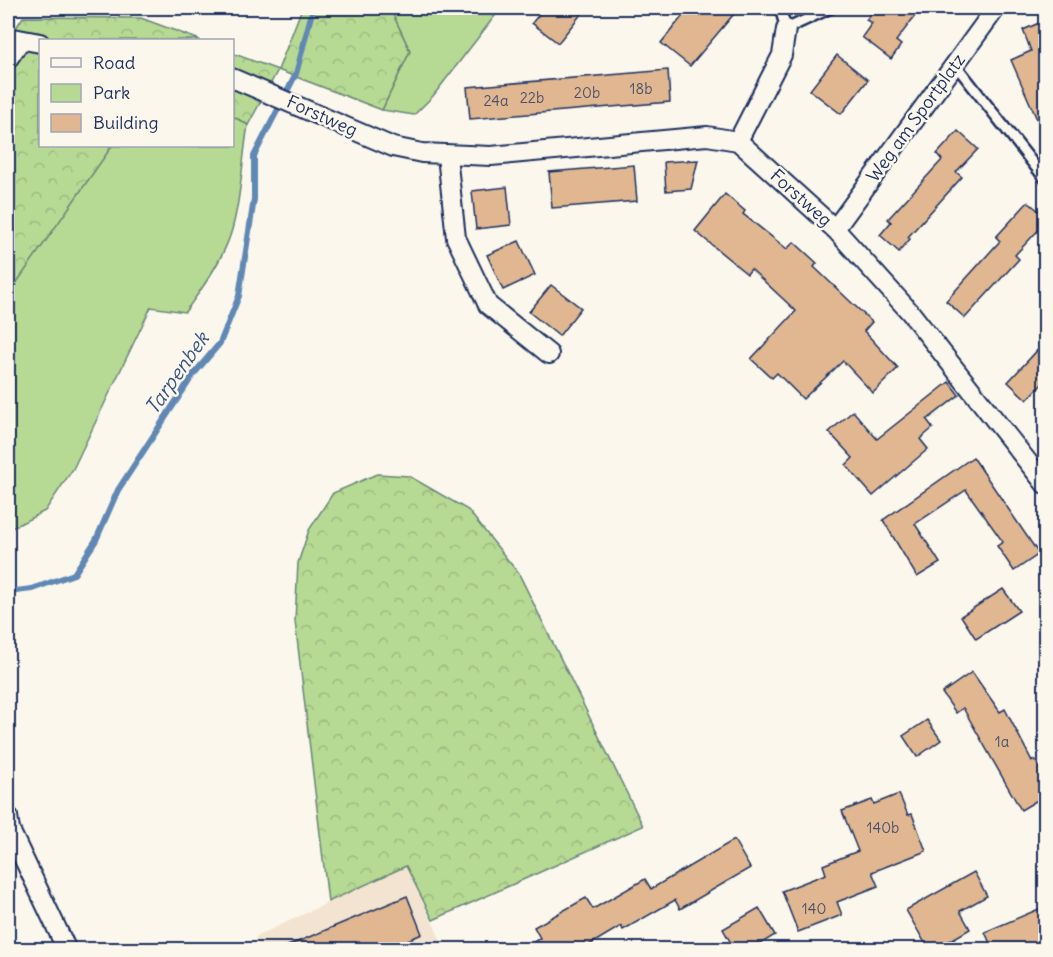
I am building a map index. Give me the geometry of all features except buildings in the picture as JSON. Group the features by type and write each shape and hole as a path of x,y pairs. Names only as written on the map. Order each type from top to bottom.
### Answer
{"street":[{"name":"Weg am Sportplatz","path":"835,229 996,8"},
{"path":"738,141 782,55 786,29"},
{"path":"8,59 14,39 39,43"},
{"name":"Forstweg","path":"234,79 393,147 447,156 491,156 707,136 738,141 835,229 930,336 1046,485"},
{"path":"447,156 456,238 488,305 549,354"},
{"path":"8,816 10,830 67,950"}],"lane":[{"path":"780,8 786,29 831,8"},
{"path":"955,64 1046,180"}],"shaded area":[{"path":"406,866 445,949 261,949 255,937"}],"green space":[{"path":"302,8 390,8 410,51 382,110 278,70"},
{"path":"390,8 501,8 433,96 414,115 382,110 410,51"},
{"path":"23,17 141,18 197,39 39,39 39,147 111,147 8,295 8,40"},
{"path":"234,54 278,70 248,125 234,117"},
{"path":"234,117 248,125 234,223 216,265 185,312 151,307 73,469 45,511 8,530 8,269 93,147 234,147"},
{"path":"377,474 409,476 468,510 519,574 643,826 433,920 406,866 328,902 295,621 298,563 309,530 333,493"}],"waterway":[{"name":"Tarpenbek","path":"8,592 32,589 74,574 96,540 118,490 193,375 220,343 239,296 254,199 254,156 296,74 313,8"}]}
